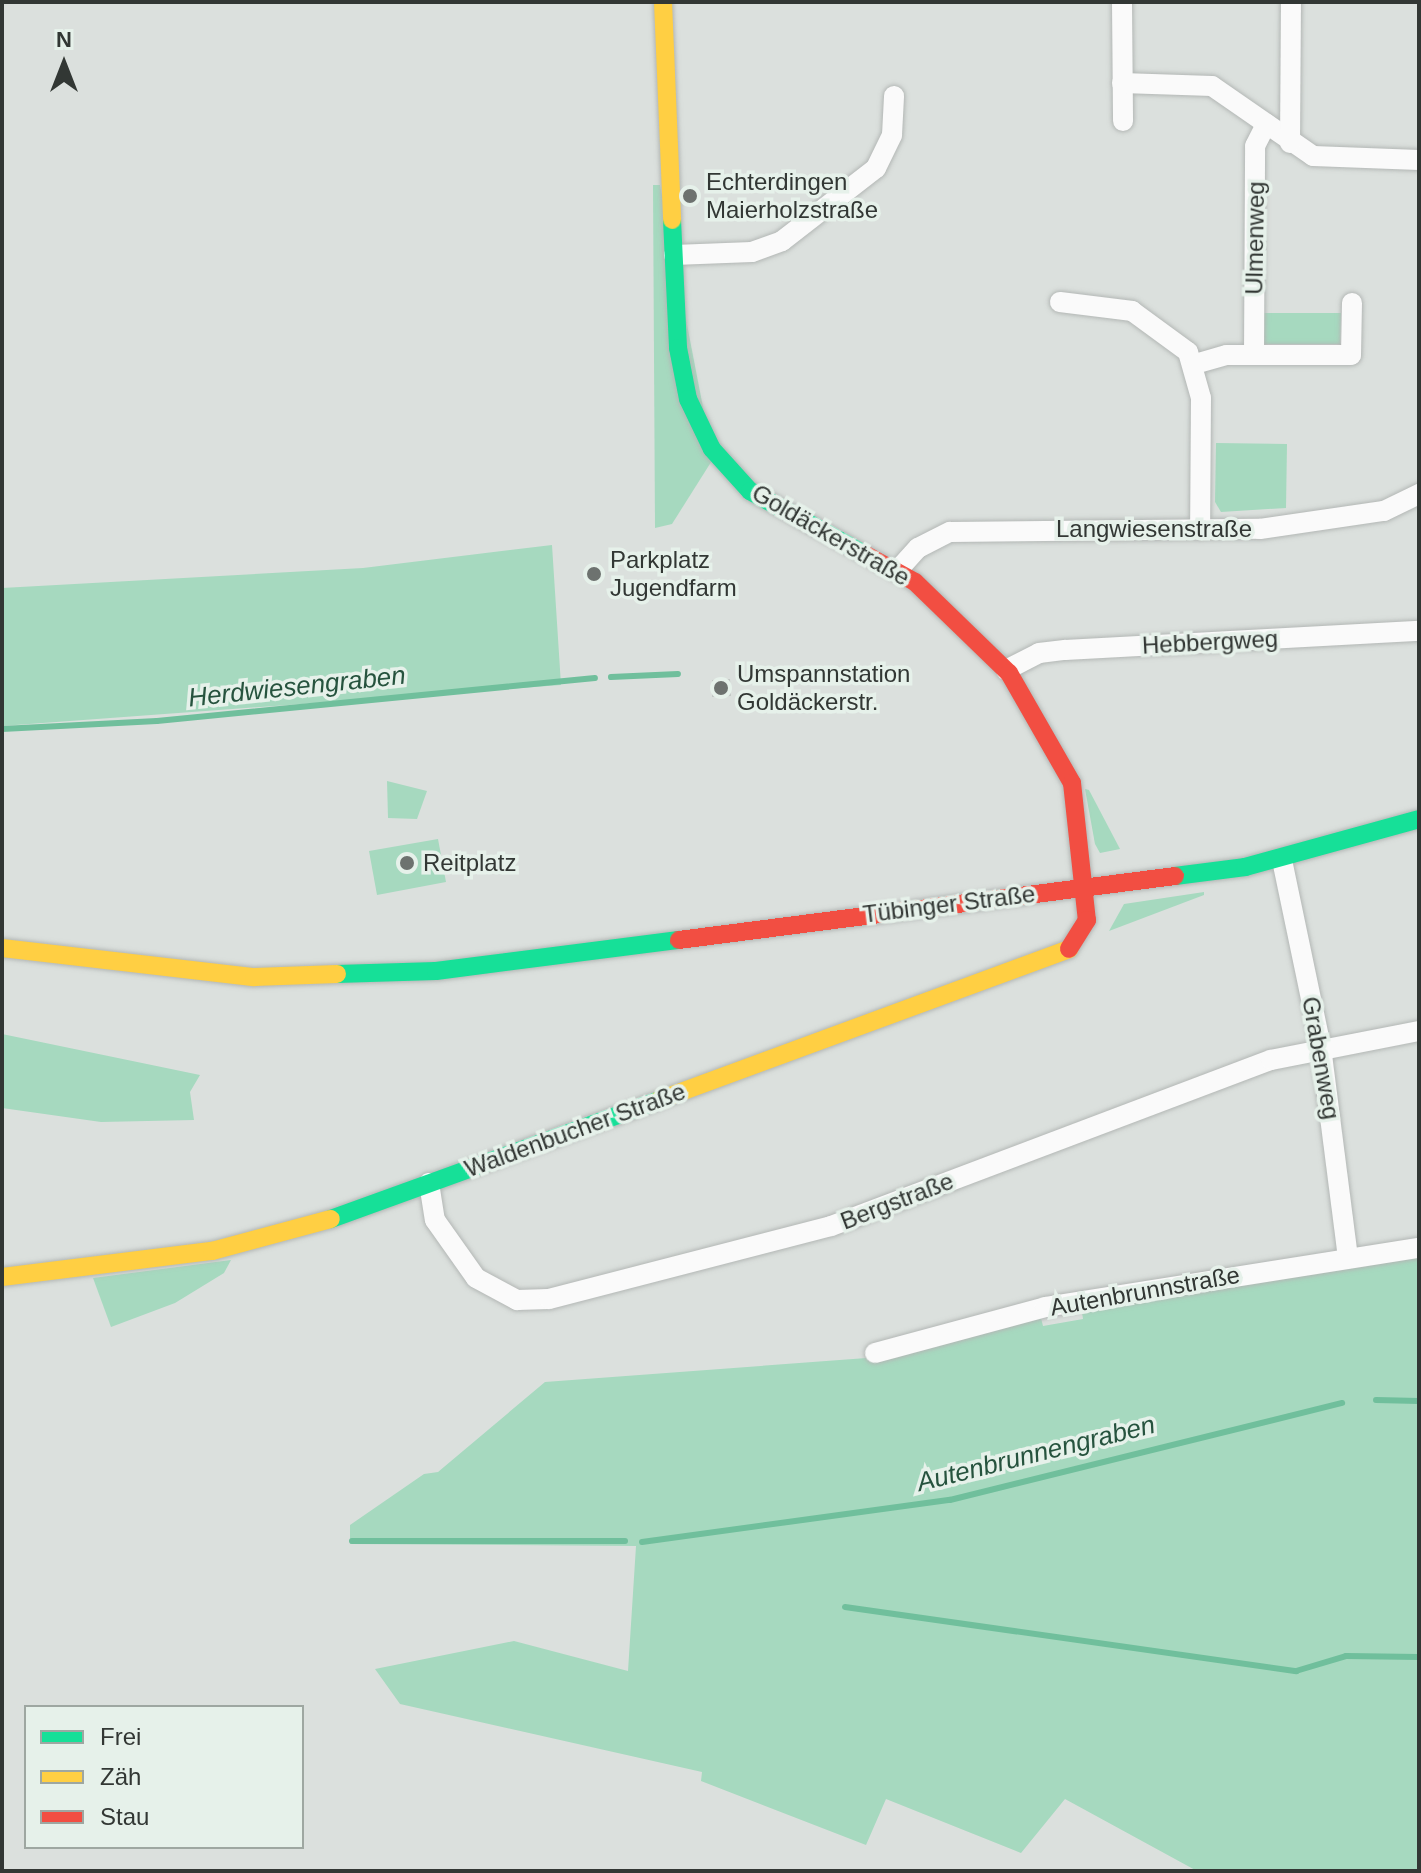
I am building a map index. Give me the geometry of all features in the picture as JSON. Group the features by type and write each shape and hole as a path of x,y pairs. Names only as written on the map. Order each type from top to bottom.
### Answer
{"street":[{"name":"Goldäckerstraße","path":"663,2 681,373 723,464 768,504 898,570 1006,670 1072,783 1083,888"},
{"path":"1122,2 1123,121"},
{"path":"1290,143 1291,2"},
{"path":"1122,83 1212,86 1290,143 1313,156 1339,160 1419,160"},
{"path":"674,255 752,252 782,241 876,168 892,135 894,96"},
{"name":"Ulmenweg","path":"1254,355 1255,146 1266,124"},
{"path":"1060,302 1132,311 1195,364 1200,530"},
{"path":"1195,364 1254,355 1351,355 1352,303"},
{"name":"Langwiesenstraße","path":"898,570 918,548 950,532 1281,527 1384,511 1419,494"},
{"name":"Hebbergweg","path":"1006,670 1039,653 1065,650 1419,631"},
{"name":"Tübinger Straße","path":"2,948 254,977 474,967 1282,860 1419,819"},
{"name":"Grabenweg","path":"1282,860 1321,1047 1348,1258"},
{"name":"Waldenbucher Straße","path":"2,1277 250,1244 429,1183 1066,952 1086,930 1083,888"},
{"name":"Bergstraße","path":"429,1183 435,1220 476,1278 517,1300 549,1299 831,1226 1193,1086 1321,1047 1419,1031"},
{"name":"Autenbrunnstraße","path":"875,1353 1045,1307 1419,1248"}],"green space":[{"path":"653,185 660,185 713,459 672,524 655,528"},
{"path":"1263,313 1341,313 1340,344 1263,344"},
{"path":"1216,443 1287,444 1286,508 1221,512 1215,502"},
{"path":"552,545 561,685 2,726 2,588 363,568"},
{"path":"387,781 427,791 417,819 388,818"},
{"path":"1085,789 1089,790 1120,849 1100,853 1095,844"},
{"name":"Reitplatz","path":"438,839 446,882 377,895 369,851"},
{"path":"1204,892 1204,895 1109,931 1124,904"},
{"path":"2,1034 200,1075 190,1092 194,1120 101,1122 2,1108"},
{"path":"1419,1255 1419,1871 1197,1871 1065,1799 1021,1853 886,1799 866,1845 701,1781 702,1772 400,1704 375,1669 514,1641 628,1671 636,1546 350,1544 350,1525 424,1474 438,1472 545,1382 880,1357 1040,1314 1043,1326 1083,1319 1081,1306"},
{"path":"231,1260 224,1273 175,1303 111,1327 93,1278"}],"building":[{"name":"Umspannstation Goldäckerstr.","path":"730,679 731,696 712,697 712,680"}],"waterway":[{"name":"Herdwiesengraben","path":"611,677 678,674"},
{"name":"Herdwiesengraben","path":"2,729 157,721 595,678"},
{"name":"Autenbrunnengraben","path":"1376,1400 1419,1401"},
{"name":"Autenbrunnengraben","path":"642,1542 950,1500 1342,1403"},
{"name":"Autenbrunnengraben","path":"352,1541 625,1541"},
{"path":"845,1607 1296,1671 1346,1656 1419,1657"}],"traffic: fast":[{"path":"672,220 678,348 688,399 712,449 750,491 864,554"},
{"path":"1175,876 1245,867 1419,819"},
{"path":"337,974 436,971 679,940"},
{"path":"331,1219 659,1100"}],"traffic: slow":[{"path":"663,2 672,220"},
{"path":"2,948 254,977 337,974"},
{"path":"659,1100 1069,949"},
{"path":"2,1277 212,1251 331,1219"}],"traffic: jam":[{"path":"864,554 915,582 1009,673 1072,783 1087,920 1069,949"},
{"path":"679,940 1175,876"}],"place":[{"name":"Echterdingen Maierholzstraße","path":"690,196"},
{"name":"Parkplatz Jugendfarm","path":"594,574"},
{"name":"Umspannstation Goldäckerstr.","path":"721,688"},
{"name":"Reitplatz","path":"407,863"}]}
